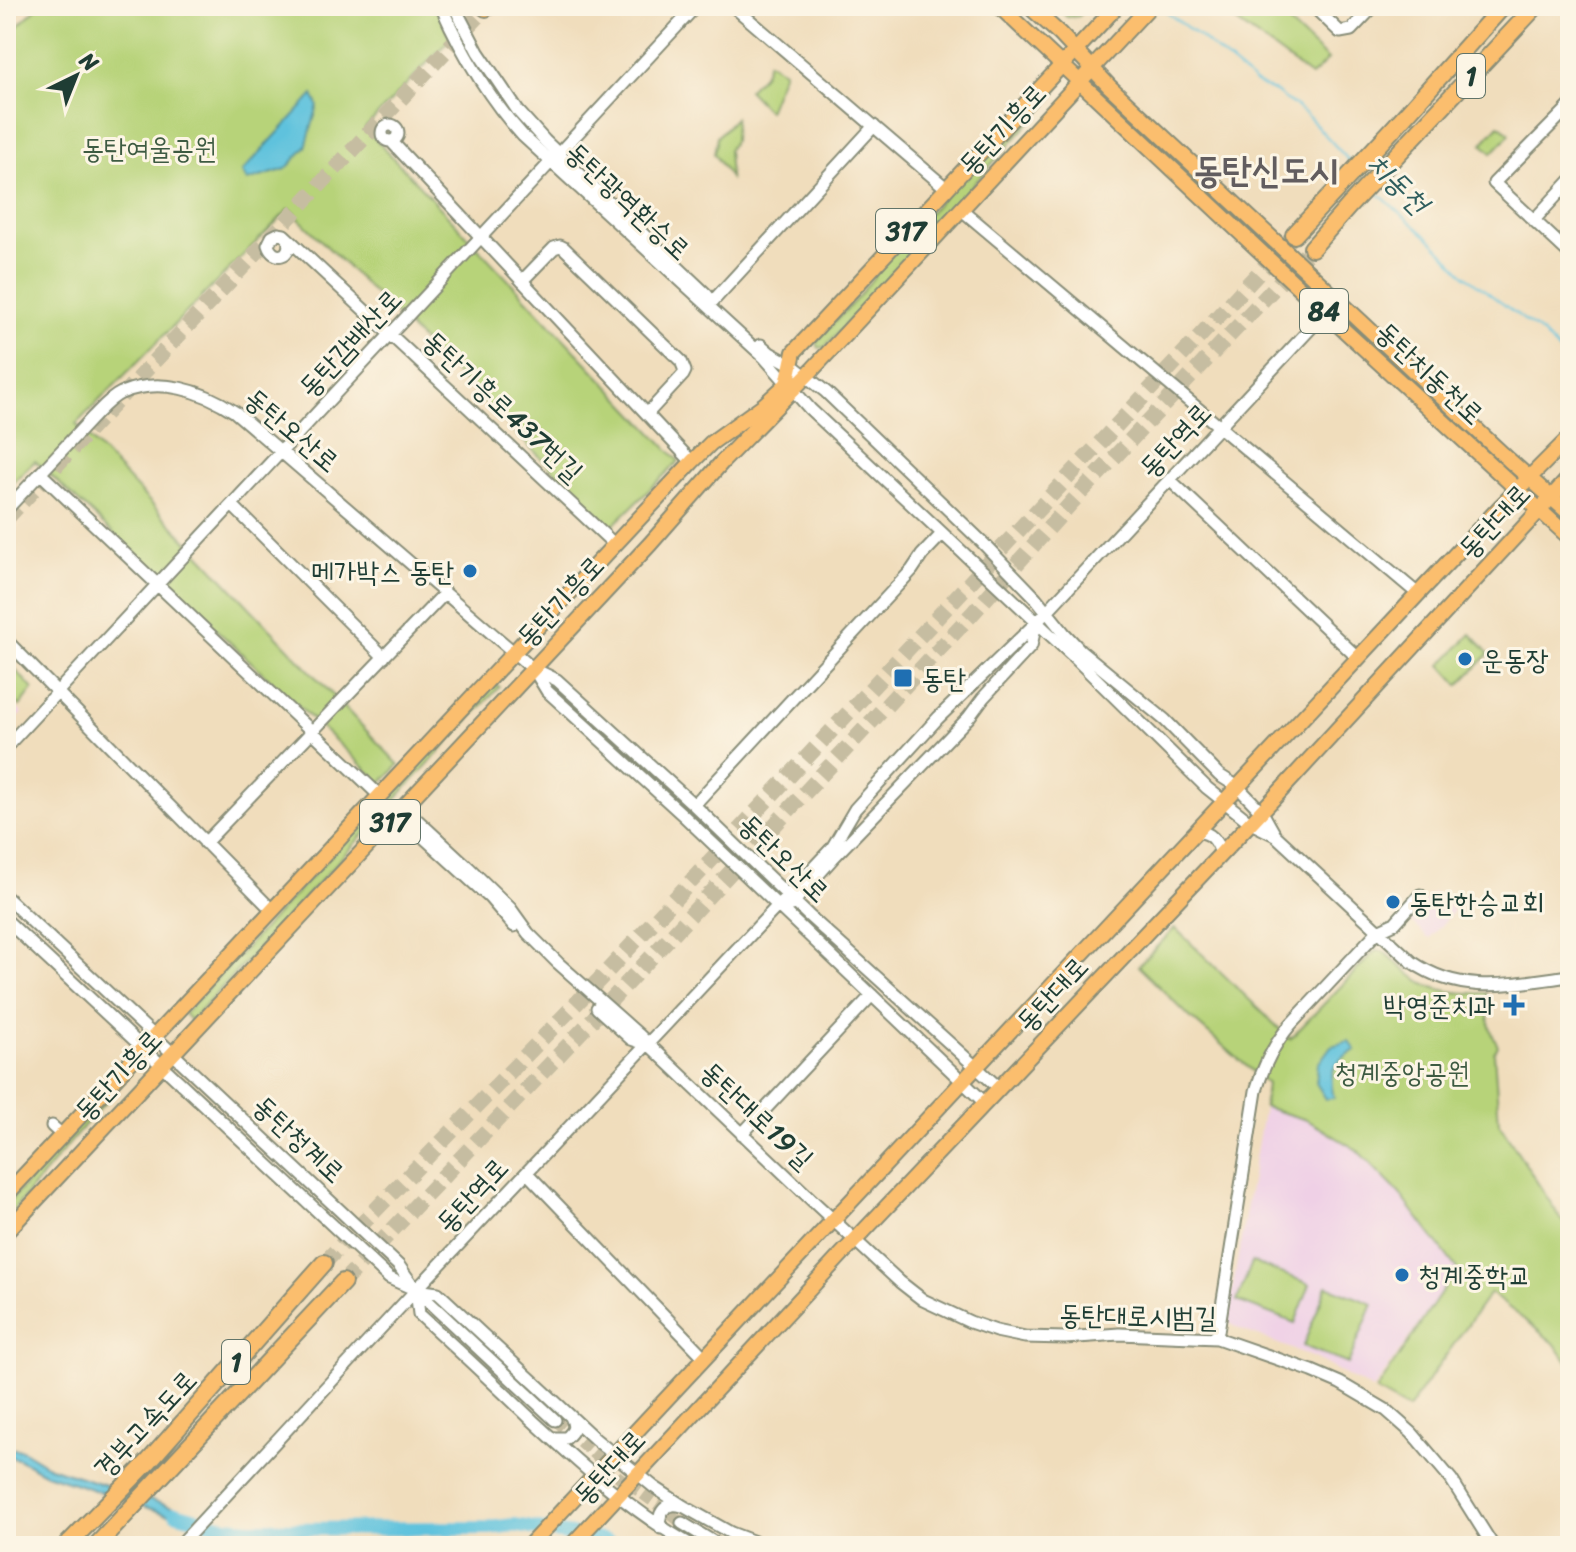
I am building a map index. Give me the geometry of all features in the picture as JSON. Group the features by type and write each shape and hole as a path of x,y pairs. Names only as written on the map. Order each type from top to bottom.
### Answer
{"highway":[{"name":"1","path":"1294,235 1503,6"},
{"name":"1","path":"1312,248 1536,6"},
{"name":"경부고속도로","path":"66,1546 149,1461 324,1263"},
{"name":"경부고속도로","path":"96,1546 343,1282"}],"main road":[{"name":"84","path":"999,6 1080,82"},
{"name":"84","path":"1029,6 1092,69"},
{"name":"동탄기흥로","path":"6,1195 57,1130 112,1083 692,462 711,443 806,376 1150,6"},
{"name":"동탄기흥로","path":"6,1232 650,544 789,387 794,352 1114,9"},
{"name":"동탄치동천로","path":"1092,69 1570,514"},
{"name":"동탄치동천로","path":"1080,82 1570,538"},
{"path":"1028,101 1039,101 1048,112 1046,119"},
{"path":"811,333 815,350 827,353"},
{"name":"동탄대로","path":"529,1546 1418,594 1570,437"},
{"name":"동탄대로","path":"571,1546 855,1240 1262,812 1570,477"},
{"path":"112,1083 120,1082 126,1086 130,1092 129,1100"},
{"path":"806,1250 818,1256 822,1276"}],"street":[{"name":"동탄광역환승로","path":"441,6 461,48 516,128 555,158 770,353 792,365 826,392 981,541 1047,612"},
{"name":"동탄광역환승로","path":"454,6 503,91 555,158 765,358 810,409 942,534"},
{"name":"동탄감배산로","path":"6,747 696,6"},
{"path":"733,6 946,188"},
{"path":"1313,6 1340,32 1351,30 1374,6"},
{"path":"1570,106 1494,183 1570,254"},
{"path":"713,301 874,126"},
{"path":"391,141 692,462"},
{"path":"1534,220 1570,181"},
{"path":"962,210 1418,594"},
{"name":"동탄기흥로437번길","path":"288,244 313,262 614,544"},
{"path":"522,281 554,248 564,248 681,361 685,371 683,375 647,414"},
{"name":"동탄역로","path":"791,899 832,848 855,809 938,718 1047,612 1337,300"},
{"name":"동탄오산로","path":"40,473 107,403 120,394 144,387 183,388 218,401 235,412 532,668 547,691 684,816 985,1103"},
{"path":"6,510 40,473 380,796"},
{"path":"1170,480 1358,658"},
{"path":"232,505 384,657"},
{"path":"694,805 942,534 1056,642 1077,654 1165,720 1219,775 1238,787 1262,812 1275,835"},
{"path":"205,843 445,593"},
{"path":"1047,612 1077,654 1207,788 1251,823 1275,835 1422,969 1449,981 1495,986 1570,976"},
{"name":"동탄역로","path":"182,1543 764,922 833,858 969,717 1031,646 1036,623"},
{"path":"6,640 273,911"},
{"name":"동탄오산로","path":"532,668 557,680 999,1088"},
{"path":"990,669 1001,678"},
{"name":"동탄대로19길","path":"401,810 408,823 490,898 525,940 568,983 631,1039 647,1045 833,1220"},
{"path":"1196,832 1204,831 1211,836 1218,843 1221,854"},
{"path":"1217,1338 1260,1078 1282,1035 1378,931 1395,923 1420,895"},
{"name":"동탄청계로","path":"6,897 399,1266 416,1290 555,1420"},
{"path":"6,920 389,1278 416,1290 438,1293 595,1439 654,1487 731,1533 765,1546"},
{"path":"742,1134 872,995"},
{"path":"931,1052 940,1051 945,1039"},
{"path":"527,1173 705,1358"},
{"name":"동탄대로시범길","path":"833,1220 923,1300 996,1331 1025,1337 1119,1334 1217,1338 1340,1383 1386,1410 1412,1433 1451,1479 1493,1546"},
{"path":"416,1290 419,1314 575,1460 661,1528 693,1546"},
{"path":"552,1438 566,1438 573,1432 575,1425 570,1415"},
{"path":"661,1528 659,1521 665,1508 676,1504 683,1506"},
{"path":"682,1523 720,1546"}],"shaded area":[{"path":"6,698 22,713 6,730"},
{"path":"1433,892 1454,911 1429,939 1408,919"},
{"path":"1264,1107 1307,1120 1357,1150 1399,1193 1457,1269 1373,1390 1315,1358 1237,1328 1227,1320"}],"green space":[{"name":"동탄여울공원","path":"39,6 438,6 450,39 365,128 679,461 611,527 289,209 76,424 399,765 381,783 35,461 6,489 6,37"},
{"path":"1055,6 1089,6 1079,16 1067,17"},
{"path":"1215,6 1271,6 1328,60 1311,76"},
{"path":"768,62 784,71 768,111 748,90 763,75"},
{"path":"1029,105 1041,110 825,347 819,348 816,342 858,297 896,248"},
{"path":"735,118 734,141 728,150 730,178 714,154 717,137"},
{"path":"1499,125 1510,134 1492,153 1482,144"},
{"name":"운동장","path":"1471,634 1489,654 1459,685 1441,665"},
{"path":"6,660 33,689 20,706 6,693"},
{"path":"493,681 499,687 191,1021 184,1014"},
{"name":"청계중앙공원","path":"1175,928 1290,1039 1375,951 1383,951 1429,986 1454,992 1487,993 1488,1020 1498,1046 1494,1053 1499,1123 1570,1233 1570,1366 1554,1343 1490,1293 1408,1409 1376,1391 1457,1269 1399,1193 1357,1150 1307,1120 1264,1107 1267,1084 1191,1018 1138,966"},
{"path":"112,1087 116,1091 6,1219 6,1206"},
{"path":"1252,1262 1310,1284 1295,1323 1237,1301"},
{"path":"1327,1286 1373,1304 1348,1364 1303,1346"}],"water":[{"path":"313,95 318,105 306,147 286,169 247,181 242,172"},
{"path":"1349,1041 1356,1050 1337,1063 1332,1075 1334,1098 1326,1099 1316,1083 1318,1064 1331,1046"},
{"path":"6,1448 22,1450 50,1467 194,1514 188,1521 46,1474 6,1456"}],"waterway":[{"name":"치동천","path":"1158,6 1256,83 1277,93 1306,114 1352,164"},
{"name":"치동천","path":"1374,190 1466,276 1544,335 1570,364"},
{"path":"175,1513 226,1527 250,1529 489,1528 514,1525 606,1541 615,1546"}],"tunnel":[{"path":"6,519 486,8"},
{"path":"324,1263 600,979 1294,235"},
{"path":"343,1282 613,998 1312,248"},
{"path":"555,1420 619,1477 682,1523"}],"place":[{"name":"메가박스 동탄","path":"470,571"},
{"name":"운동장","path":"1465,659"},
{"name":"동탄","path":"903,678"},
{"name":"동탄한승교회","path":"1393,902"},
{"name":"박영준치과","path":"1514,1005"},
{"name":"청계중학교","path":"1402,1275"}],"district":[{"name":"동탄신도시","path":"1266,170"}]}
